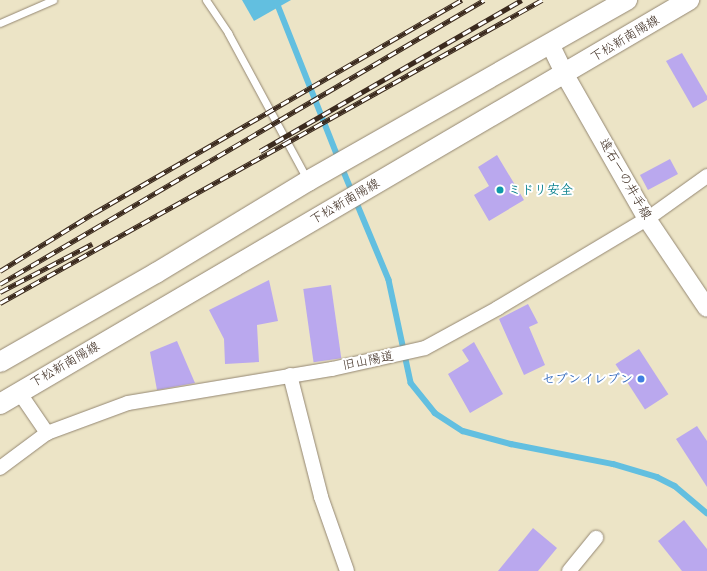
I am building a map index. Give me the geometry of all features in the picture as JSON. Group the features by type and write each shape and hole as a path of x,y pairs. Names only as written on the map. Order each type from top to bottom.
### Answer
{"main road":[{"path":"0,362 156,273 308,181 551,46 627,0"},
{"name":"下松新南陽線","path":"0,404 564,75 689,0"}],"street":[{"name":"遠石一の井手線","path":"551,46 564,75 647,219 707,308"},
{"name":"旧山陽道","path":"0,468 47,432 128,403 290,375 425,348 498,308 647,219 707,176"},
{"path":"290,375 321,497 347,571"},
{"path":"19,392 47,432"},
{"path":"569,571 596,538"}],"lane":[{"path":"0,23 53,0"},
{"path":"206,0 228,33 308,181"}],"water":[{"path":"242,0 291,0 254,21"}],"building":[{"path":"682,53 707,96 707,100 693,108 666,61"},
{"name":"ミドリ安全","path":"497,155 524,200 489,221 474,195 489,186 478,167"},
{"path":"670,159 678,174 648,190 640,175"},
{"path":"269,280 278,321 257,325 259,362 225,364 224,339 209,310"},
{"path":"331,285 341,358 314,362 303,289"},
{"path":"528,304 538,323 529,327 545,365 524,375 499,319"},
{"path":"177,341 195,383 157,390 150,352"},
{"path":"474,342 503,394 470,413 448,374 469,361 462,350"},
{"name":"セブンイレブン","path":"639,349 668,394 645,410 616,364"},
{"path":"697,426 707,441 707,487 676,439"},
{"path":"684,520 707,549 707,571 682,571 658,541"},
{"path":"533,528 557,548 538,571 498,571"}],"waterway":[{"path":"276,0 339,159"},
{"path":"342,167 389,280 411,383 435,413 463,431 511,444 613,464 657,477 675,486 707,513"}],"railway":[{"path":"0,271 94,213 462,0"},
{"path":"0,284 484,0"},
{"path":"260,151 522,0"},
{"path":"0,303 542,0"},
{"path":"0,292 92,244"}],"place":[{"name":"ミドリ安全","path":"500,190"},
{"name":"セブンイレブン","path":"641,379"}]}
